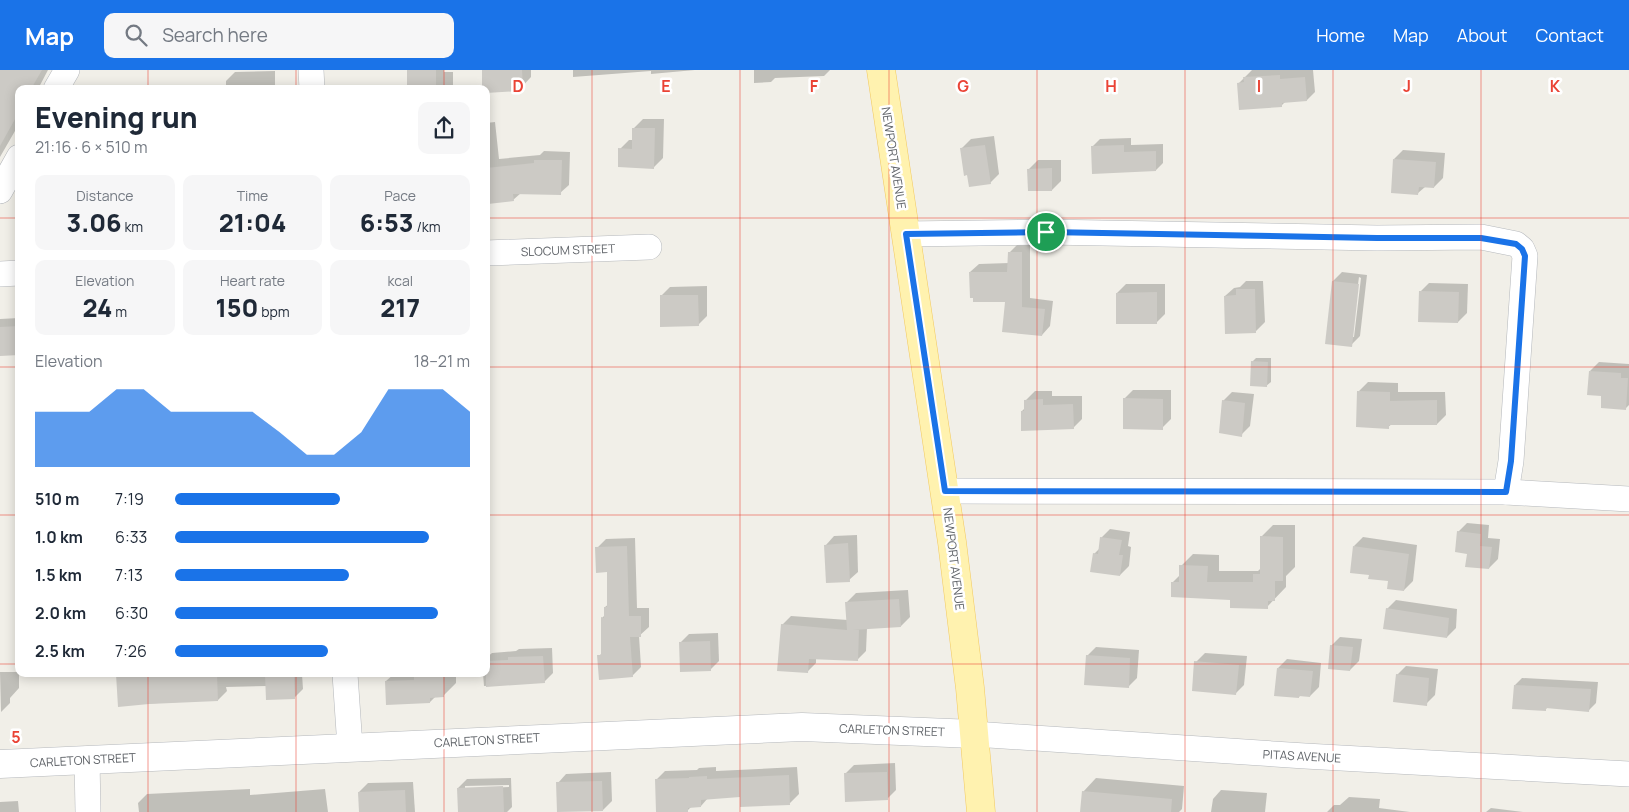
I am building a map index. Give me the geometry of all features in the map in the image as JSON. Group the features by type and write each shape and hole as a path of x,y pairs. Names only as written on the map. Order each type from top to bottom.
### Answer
{"main road":[{"name":"NEWPORT AVENUE","path":"881,70 945,491 970,688 981,812"}],"street":[{"path":"58,85 67,70"},
{"path":"311,70 312,85"},
{"path":"0,191 15,164"},
{"path":"906,234 1046,232 1481,238 1516,244 1522,249 1525,256 1511,461 1506,492"},
{"name":"SLOCUM STREET","path":"490,253 649,246"},
{"path":"0,274 15,273"},
{"path":"945,491 1506,492 1629,499"},
{"path":"345,677 350,747"},
{"name":"CARLETON STREET","path":"0,764 802,726 974,734"},
{"name":"PITAS AVENUE","path":"974,734 1305,756 1629,774"},
{"path":"87,760 88,812"}],"building":[{"path":"0,70 42,70 33,85 15,85 15,119 0,146"},
{"path":"407,70 436,70 436,85 407,85"},
{"path":"482,70 522,70 523,87 519,87 519,91 490,93 490,85 482,85"},
{"path":"1280,75 1280,79 1305,77 1307,101 1282,103 1282,107 1239,110 1237,83 1244,82 1243,77"},
{"path":"632,128 655,128 654,169 618,167 618,148 632,149"},
{"path":"985,145 991,184 969,187 967,175 964,176 960,148"},
{"path":"1124,145 1124,152 1156,151 1156,171 1092,174 1091,146"},
{"path":"1393,159 1436,162 1434,188 1419,187 1418,195 1391,193"},
{"path":"534,160 562,160 561,195 513,194 514,201 490,204 490,168 534,163"},
{"path":"1052,168 1052,191 1028,191 1027,169"},
{"path":"1008,252 1022,252 1022,307 1045,309 1042,336 1002,332 1005,302 973,302 973,298 970,298 969,272 1007,272"},
{"path":"1332,281 1359,284 1352,347 1325,344"},
{"path":"1236,289 1255,289 1256,333 1225,334 1224,296 1236,295"},
{"path":"1419,291 1459,292 1458,323 1418,322"},
{"path":"1157,292 1157,324 1116,324 1116,293"},
{"path":"660,295 698,295 699,326 660,327"},
{"path":"15,326 15,355 0,356 0,327"},
{"path":"1251,361 1268,362 1267,387 1250,386"},
{"path":"1589,371 1621,373 1621,378 1628,378 1626,410 1601,408 1601,396 1587,395"},
{"path":"1357,391 1390,392 1390,401 1437,400 1437,425 1389,425 1389,429 1356,427"},
{"path":"1123,398 1163,399 1163,430 1123,429"},
{"path":"1043,399 1043,405 1073,404 1074,429 1021,431 1021,411 1024,411 1024,400"},
{"path":"1222,400 1245,403 1242,437 1219,433"},
{"path":"1457,531 1481,534 1480,546 1492,547 1489,569 1465,567 1467,554 1455,552"},
{"path":"1260,536 1283,537 1283,581 1275,581 1275,601 1268,601 1268,609 1230,608 1230,600 1171,597 1171,582 1179,582 1179,565 1208,566 1207,582 1253,582 1253,574 1260,574"},
{"path":"1100,537 1122,540 1119,555 1123,555 1120,576 1090,572 1093,553 1098,554"},
{"path":"848,543 850,582 826,583 824,545"},
{"path":"627,546 629,616 641,616 641,637 630,637 633,677 599,680 597,655 601,655 601,617 604,618 604,607 607,607 607,572 596,573 595,547"},
{"path":"1353,546 1409,554 1404,591 1387,589 1388,581 1368,579 1369,575 1350,573"},
{"path":"899,599 901,627 852,630 859,630 858,661 809,659 808,673 777,671 781,624 847,630 845,602"},
{"path":"1386,608 1449,618 1447,638 1383,629"},
{"path":"710,641 711,671 680,672 679,642"},
{"path":"1330,645 1353,647 1350,671 1328,669"},
{"path":"1086,655 1130,658 1129,688 1084,685"},
{"path":"543,656 545,683 486,687 486,677 490,677 490,661 508,660 508,657"},
{"path":"1194,661 1239,665 1236,695 1192,691"},
{"path":"1277,668 1313,671 1310,697 1274,696"},
{"path":"1396,674 1429,678 1427,706 1393,702"},
{"path":"116,677 217,677 218,701 118,707"},
{"path":"265,677 294,677 295,699 266,700"},
{"path":"414,677 443,677 444,697 430,698 430,703 386,705 385,681 414,680"},
{"path":"1514,685 1591,689 1589,712 1546,708 1546,711 1512,709"},
{"path":"887,772 888,800 845,802 844,773"},
{"path":"789,775 790,805 740,807 740,797 701,800 701,807 688,808 688,812 656,812 655,779 707,776 707,779"},
{"path":"602,781 603,811 557,812 556,782"},
{"path":"503,786 504,812 458,812 457,788"},
{"path":"405,790 406,812 359,812 358,792"},
{"path":"1082,791 1172,799 1171,812 1080,812"}],"route":[{"path":"1046,232 1481,238 1516,244 1522,249 1525,256 1511,461 1506,492 945,491 906,234 1046,232"}]}
